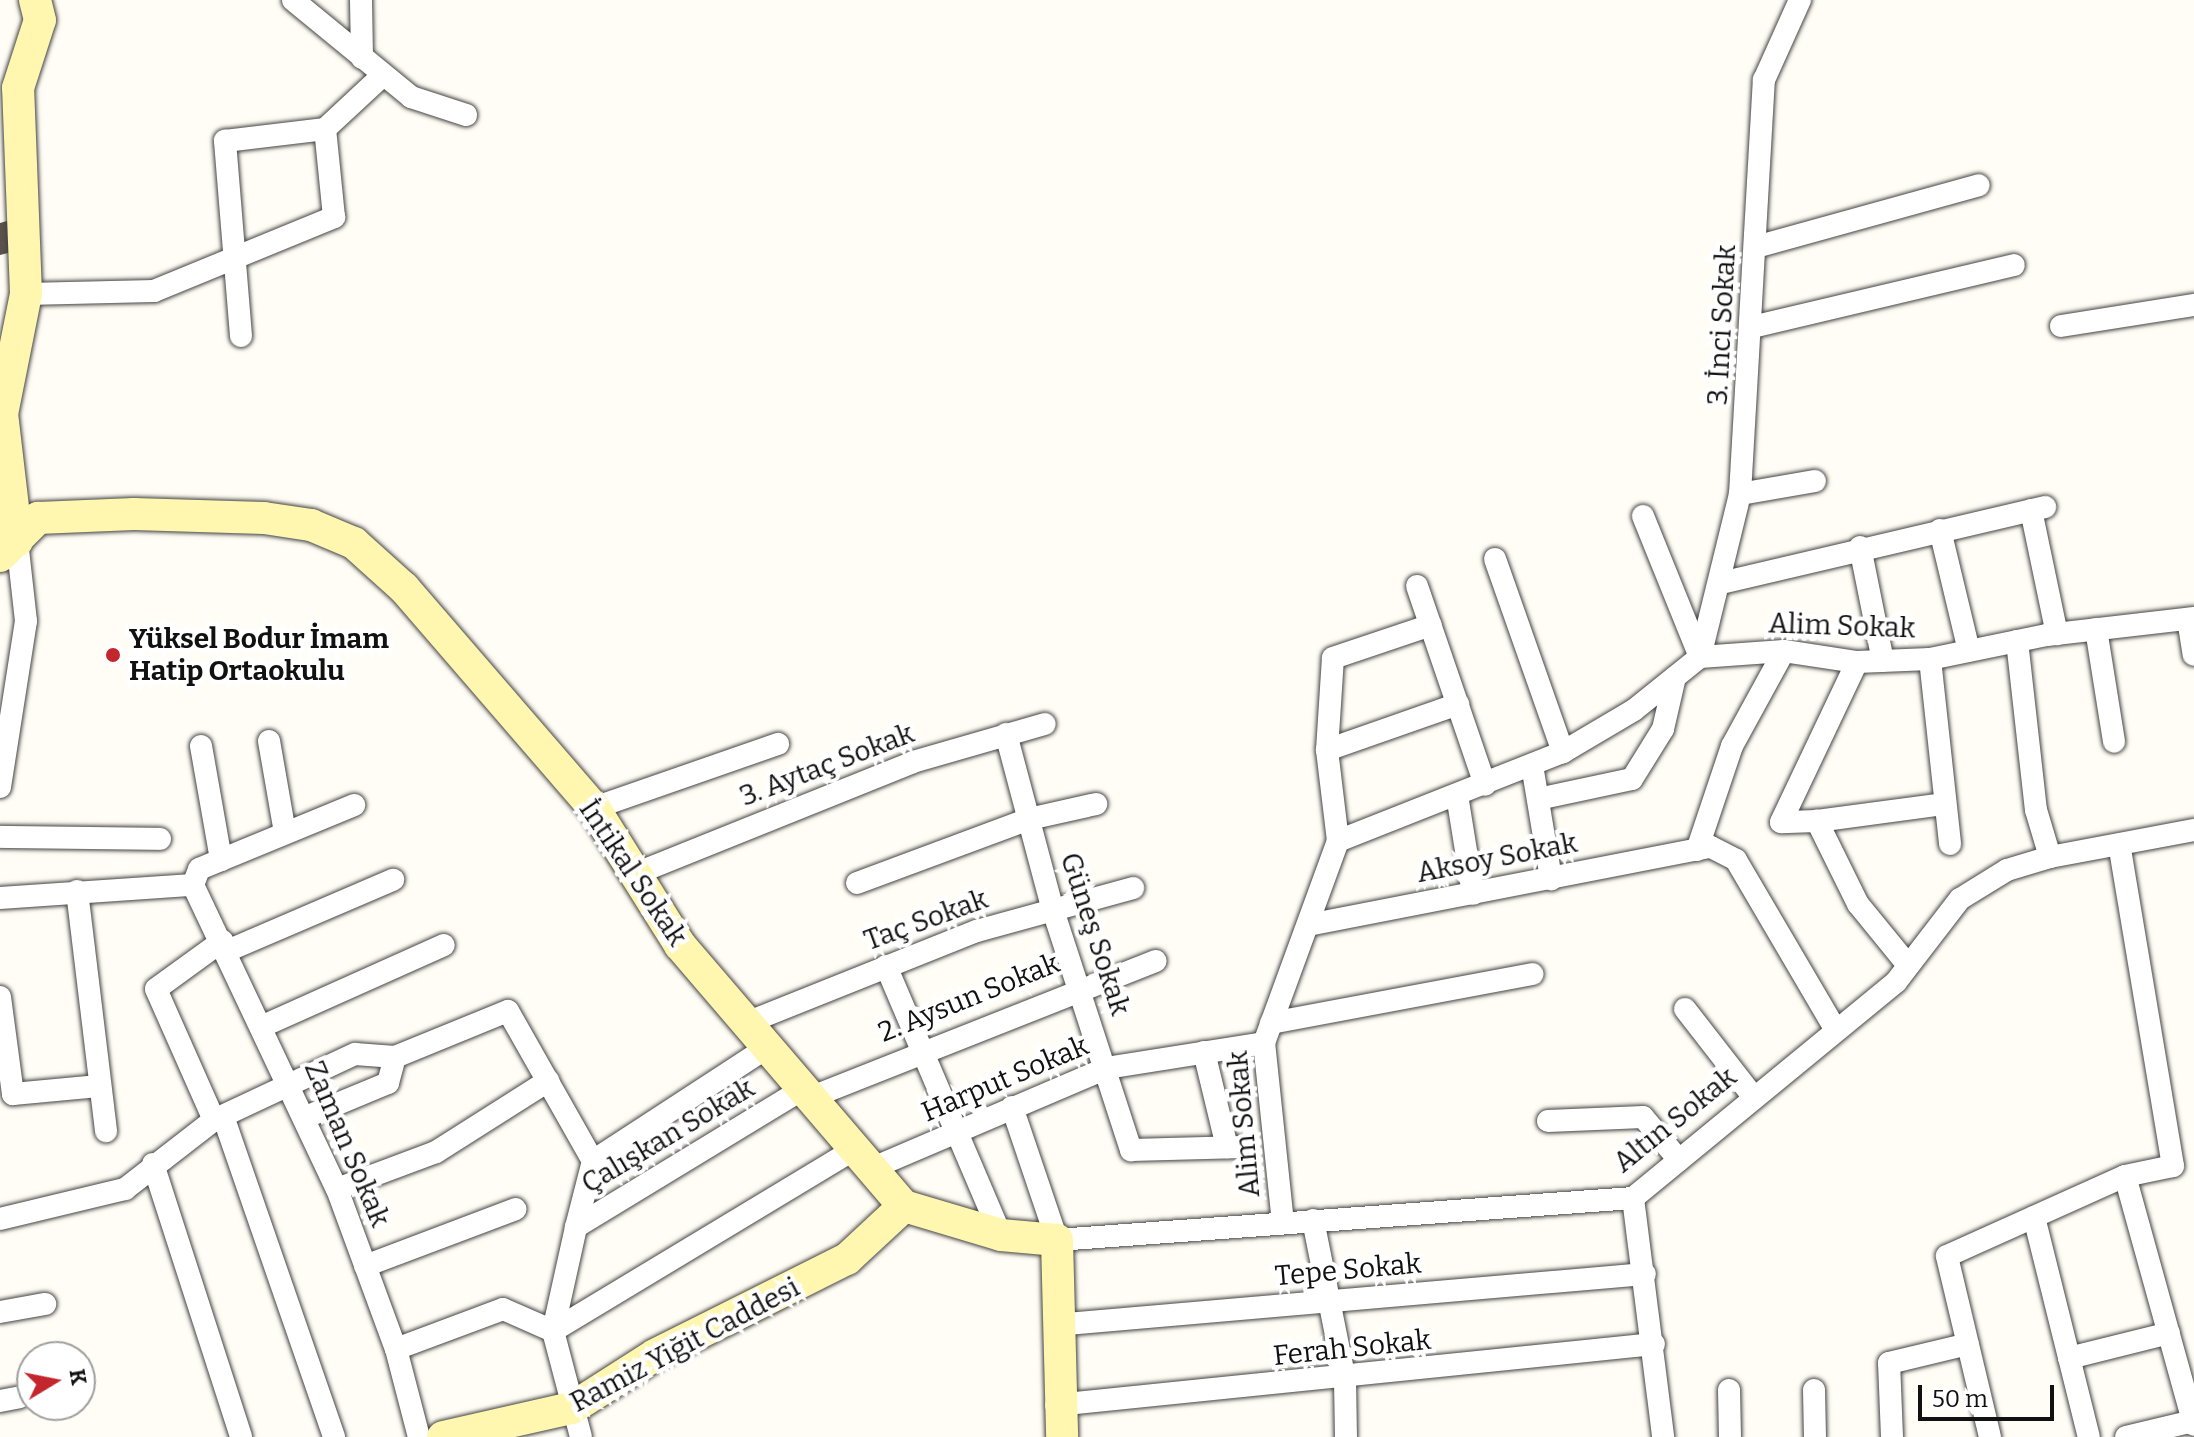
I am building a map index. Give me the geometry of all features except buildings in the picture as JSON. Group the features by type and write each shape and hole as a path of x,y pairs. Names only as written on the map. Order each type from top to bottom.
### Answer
{"street":[{"path":"0,787 26,621 9,549 1,415 26,294 8,119 40,20 35,0"},
{"path":"293,0 411,97 466,115"},
{"path":"361,0 362,58"},
{"name":"3. İnci Sokak","path":"1700,657 1721,583 1740,494 1764,80 1800,0"},
{"path":"241,336 225,141 325,129 382,76"},
{"path":"26,294 154,291 334,217 325,129"},
{"path":"1756,247 1979,185"},
{"path":"1752,327 2014,265"},
{"path":"2061,326 2194,305"},
{"path":"1740,494 1815,481"},
{"path":"1721,583 1860,547 2038,508 2057,634"},
{"name":"İntikal Sokak","path":"9,549 38,518 134,514 264,518 311,525 354,543 404,588 594,808 635,874 744,1024 859,1160 904,1206 1001,1235 1057,1240"},
{"path":"1338,841 1563,752 1700,657 1643,516"},
{"path":"1940,530 1969,651"},
{"path":"1860,547 1883,661"},
{"path":"1495,559 1563,752"},
{"path":"1417,586 1485,785"},
{"path":"2191,619 2194,655"},
{"name":"Alim Sokak","path":"1700,657 1784,651 1857,662 1930,659 2057,634 2191,619"},
{"name":"Alim Sokak","path":"1283,1223 1267,1033 1338,841 1327,750 1333,658 1431,625"},
{"path":"2096,629 2114,742"},
{"path":"2017,641 2036,810 2050,857"},
{"path":"1784,651 1732,746 1697,850 1722,849 1736,860 1835,1029"},
{"path":"1930,659 1950,844"},
{"path":"1857,662 1781,822 1817,821 1945,804"},
{"path":"1538,799 1632,779 1663,729 1675,677"},
{"path":"1327,750 1458,704"},
{"name":"3. Aytaç Sokak","path":"635,874 913,762 1045,724"},
{"name":"Güneş Sokak","path":"1006,734 1052,907 1107,1068 1131,1150 1235,1147 1204,1052"},
{"path":"269,741 285,833"},
{"path":"594,808 778,744"},
{"path":"201,746 221,860"},
{"path":"1532,765 1551,879"},
{"path":"1457,795 1473,894"},
{"name":"Taç Sokak","path":"857,883 1029,819 1096,804"},
{"path":"0,898 193,885 199,869 354,805"},
{"path":"1817,821 1858,904 1907,964"},
{"name":"Altın Sokak","path":"1057,1240 1633,1198 1752,1095 1896,982 1960,899 2007,870 2050,857 2194,830"},
{"path":"0,837 160,839"},
{"path":"1990,1437 1947,1256 2125,1176 2173,1166 2119,844"},
{"name":"Aksoy Sokak","path":"1308,925 1697,850"},
{"path":"334,1437 219,1118 156,989 224,946 393,880"},
{"name":"Zaman Sokak","path":"193,885 291,1084 337,1189 396,1349 419,1437"},
{"name":"Taç Sokak","path":"744,1024 886,966 1052,907 1133,888"},
{"path":"77,891 106,1131"},
{"path":"263,1026 444,945"},
{"name":"2. Aysun Sokak","path":"804,1095 1079,986 1156,961"},
{"path":"886,966 1001,1235"},
{"name":"Harput Sokak","path":"553,1331 859,1160 956,1131 1107,1068 1204,1052 1267,1033 1532,974"},
{"path":"0,997 13,1094 99,1086"},
{"path":"1685,1009 1752,1095"},
{"path":"0,1219 125,1189 153,1164 219,1118 355,1054 395,1057 508,1011 593,1161"},
{"path":"576,1227 593,1161 765,1049"},
{"path":"306,1117 388,1083 395,1057"},
{"path":"337,1189 436,1152 548,1081"},
{"name":"Çalışkan Sokak","path":"576,1423 553,1331 576,1227 804,1095"},
{"path":"1012,1107 1057,1240 1056,1405 1062,1437"},
{"path":"1548,1121 1643,1117 1679,1160"},
{"path":"153,1164 241,1437"},
{"path":"2125,1176 2194,1423 2126,1437"},
{"path":"1633,1198 1654,1344 1663,1437"},
{"name":"Ramiz Yiğit Caddesi","path":"454,1436 576,1423 655,1355 847,1259 904,1206"},
{"path":"365,1266 516,1209"},
{"path":"2034,1217 2089,1437"},
{"path":"1313,1220 1332,1301 1345,1380 1346,1437"},
{"name":"Tepe Sokak","path":"1055,1325 1645,1274"},
{"path":"0,1312 45,1304"},
{"path":"396,1349 503,1309 553,1331"},
{"path":"2069,1358 2169,1333"},
{"name":"Ferah Sokak","path":"1056,1405 1345,1380 1654,1344"},
{"path":"1892,1437 1889,1363 1968,1344"},
{"path":"1729,1390 1730,1437"},
{"path":"1814,1390 1815,1437"}],"place":[{"name":"Yüksel Bodur İmam Hatip Ortaokulu","path":"113,655"}]}
